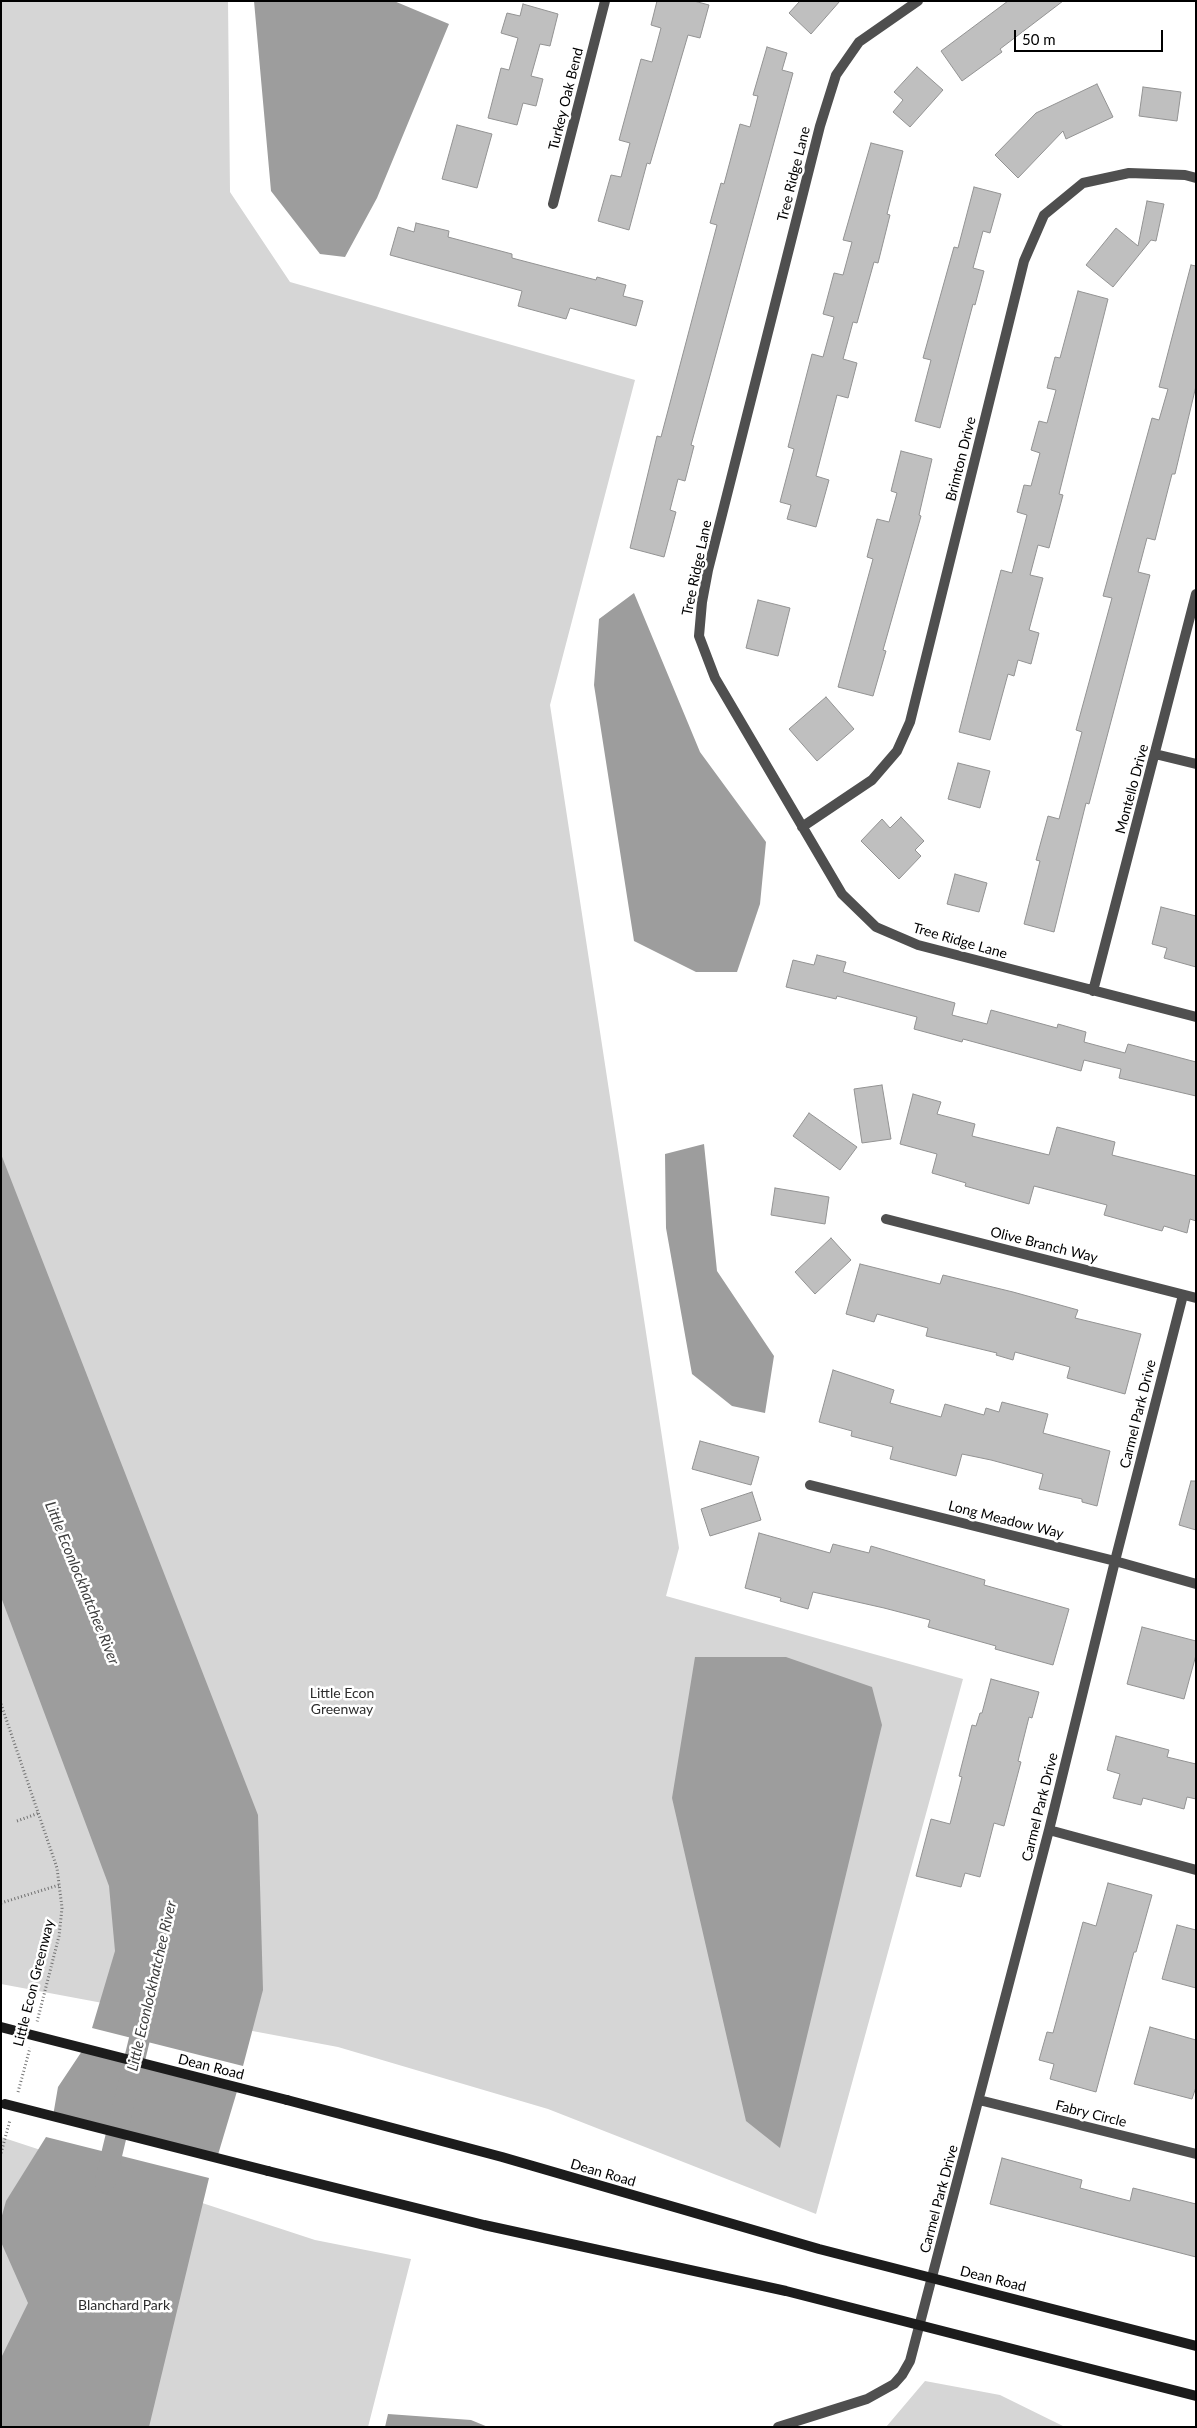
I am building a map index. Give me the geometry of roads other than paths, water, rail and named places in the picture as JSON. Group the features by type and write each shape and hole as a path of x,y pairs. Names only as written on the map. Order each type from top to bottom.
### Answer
{"main road":[{"name":"Dean Road","path":"1,2027 28,2036 432,2138 733,2225 1196,2346"},
{"path":"3,2103 484,2225 776,2289 1196,2396"}],"street":[{"name":"Turkey Oak Bend","path":"553,204 604,1"},
{"name":"Tree Ridge Lane","path":"918,1 859,42 836,75 817,135 702,602 699,636 715,678 842,894 876,928 918,945 1196,1017"},
{"name":"Brimton Drive","path":"802,827 872,780 897,751 910,722 1024,261 1044,215 1083,183 1130,173 1185,175 1196,178"},
{"name":"Montello Drive","path":"1093,991 1196,594"},
{"path":"1155,754 1196,764"},
{"name":"Olive Branch Way","path":"886,1219 1196,1298"},
{"name":"Carmel Park Drive","path":"778,2427 866,2399 894,2384 902,2376 910,2361 1049,1830 1183,1295"},
{"name":"Long Meadow Way","path":"810,1486 1115,1561 1196,1584"},
{"path":"1049,1830 1196,1870"},
{"name":"Fabry Circle","path":"979,2100 1196,2154"}],"water":[{"path":"254,1 394,1 449,24 377,198 345,257 320,254 271,191"},
{"path":"634,593 700,752 766,842 760,904 737,972 696,972 634,941 594,685 599,619"},
{"path":"704,1144 717,1271 774,1356 765,1413 732,1406 692,1374 666,1228 665,1154"},
{"path":"1,1154 258,1815 263,1990 243,2066 92,2028 115,1951 109,1886 1,1597"},
{"path":"695,1657 786,1657 872,1687 882,1725 780,2148 746,2121 672,1798"},
{"path":"84,2048 238,2088 217,2158 53,2116 58,2087"},
{"path":"46,2137 209,2178 149,2427 1,2427 1,2358 28,2303 1,2242 1,2219 6,2201"},
{"path":"388,2414 471,2420 488,2427 385,2427"}],"waterway":[{"name":"Little Econlockhatchee River","path":"105,2182 146,2012"}],"park label":[{"name":"Little Econ Greenway","path":"342,1702"},
{"name":"Blanchard Park","path":"124,2305"}]}
